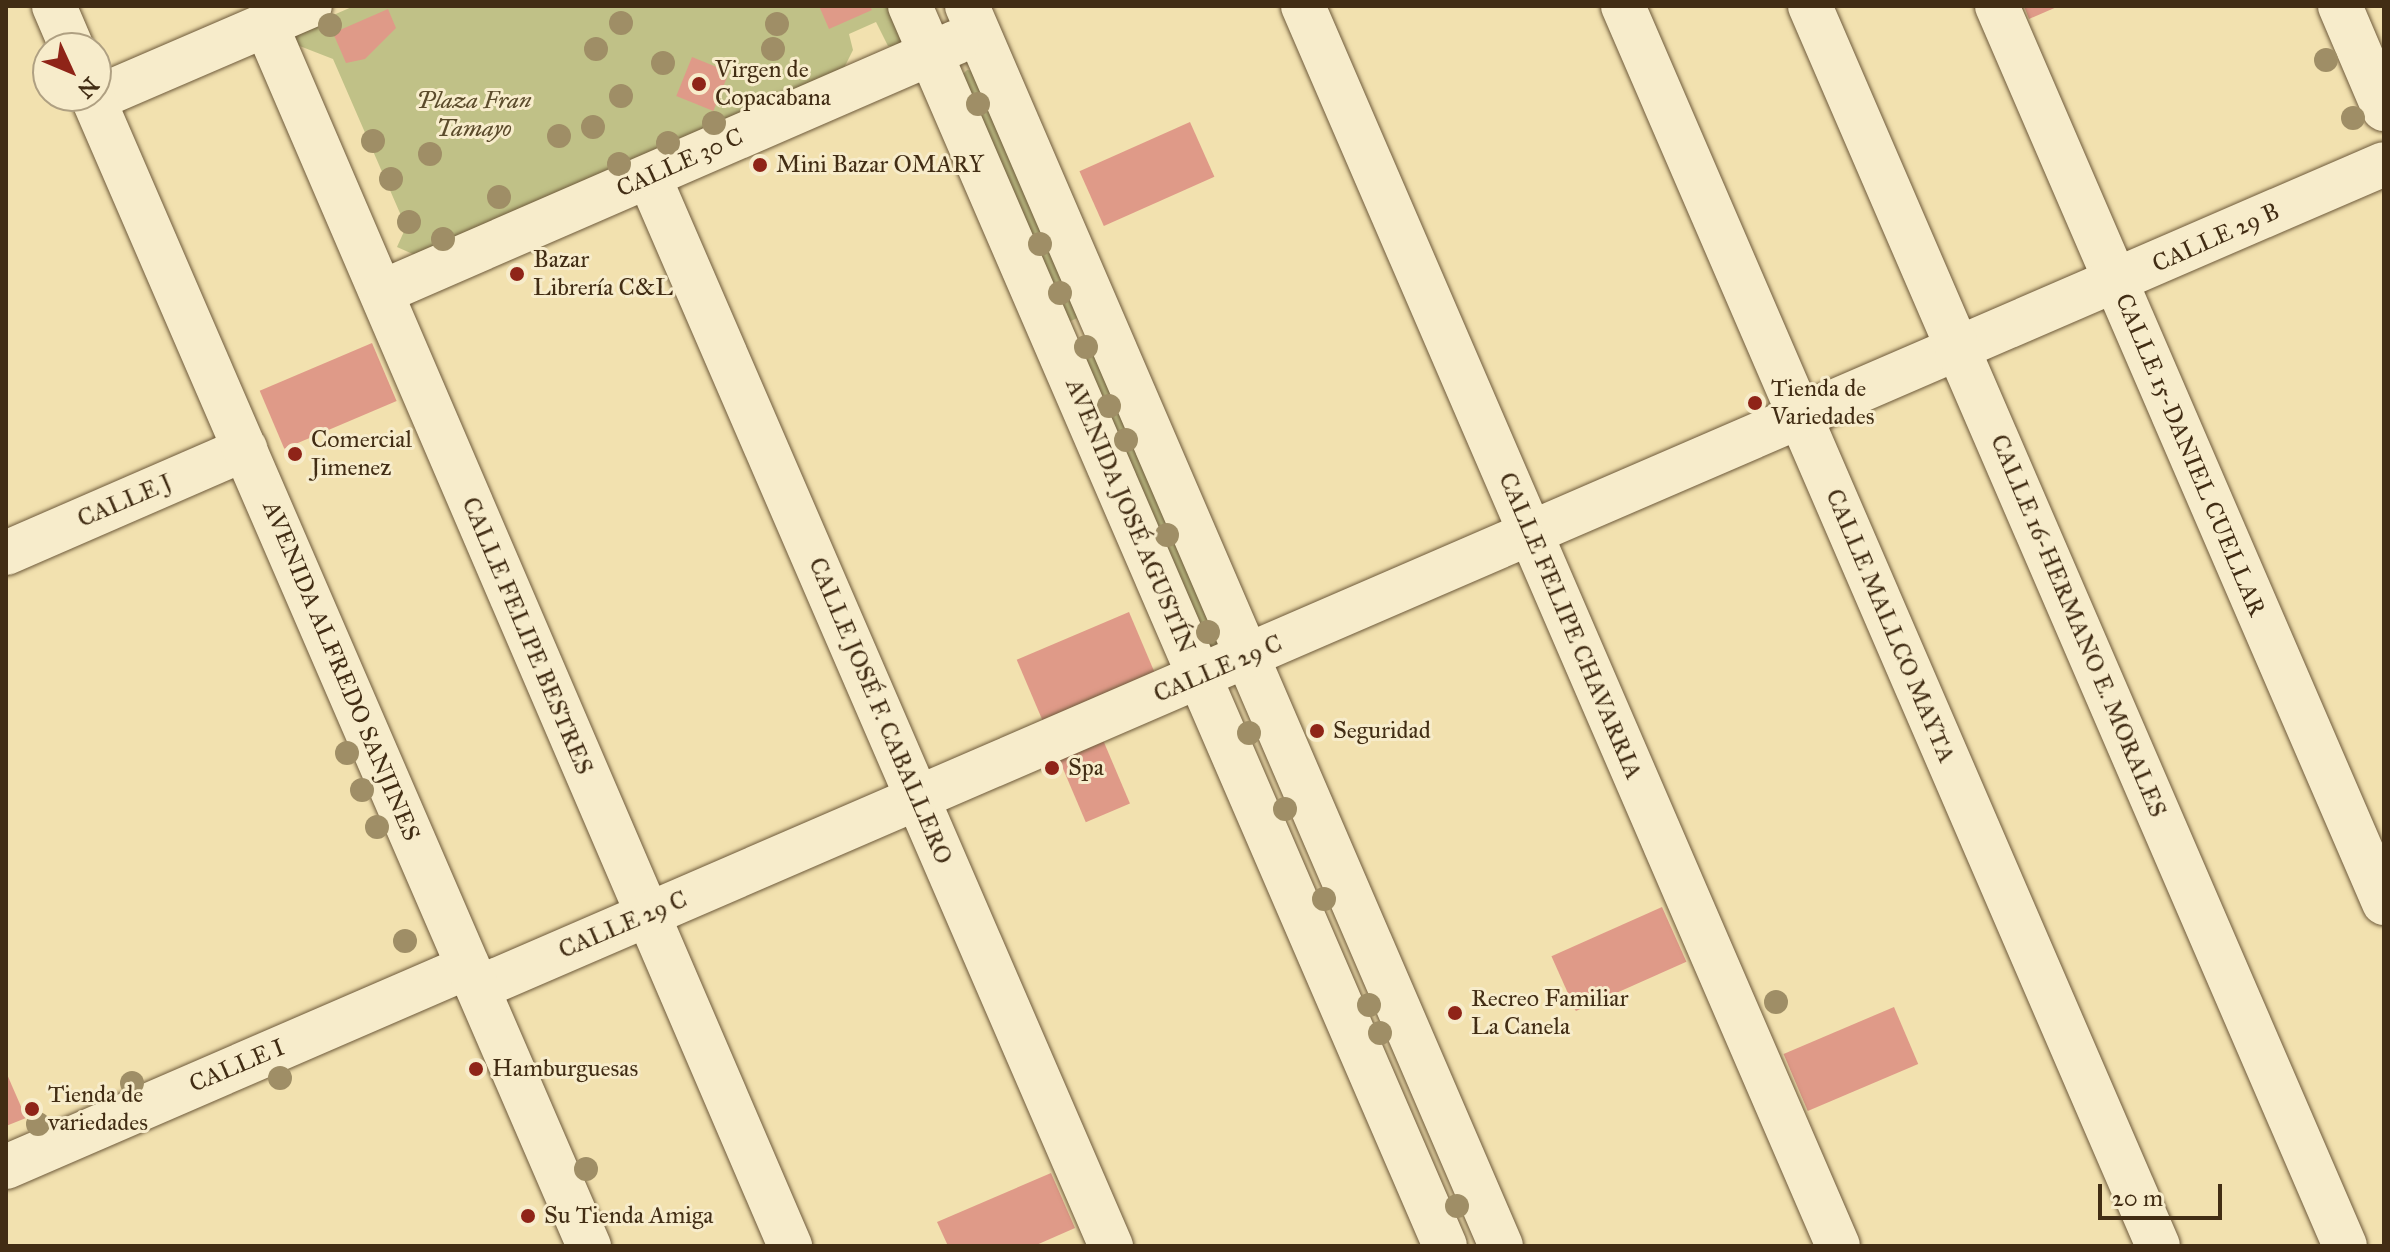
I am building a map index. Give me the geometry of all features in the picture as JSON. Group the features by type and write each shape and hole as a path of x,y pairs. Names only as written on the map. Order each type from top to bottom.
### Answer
{"street":[{"path":"54,6 65,32"},
{"path":"112,90 310,6"},
{"name":"AVENIDA JOSÉ AGUSTÍN","path":"910,6 1445,1246"},
{"name":"CALLE FELIPE CHAVARRIA","path":"1303,6 1838,1246"},
{"name":"CALLE MALLCO MAYTA","path":"1623,6 2158,1246"},
{"name":"CALLE 16-HERMANO E. MORALES","path":"1810,6 2345,1246"},
{"name":"CALLE 15-DANIEL CUELLAR","path":"1997,6 2384,903"},
{"path":"2340,6 2384,109"},
{"path":"972,20 1501,1246"},
{"name":"CALLE 30 C","path":"382,292 931,54 972,20"},
{"name":"CALLE FELIPE BESTRES","path":"266,25 790,1246"},
{"name":"AVENIDA ALFREDO SANJINES","path":"99,112 589,1246"},
{"name":"CALLE 29 B","path":"1959,349 2384,164"},
{"name":"CALLE JOSÉ F. CABALLERO","path":"649,177 1111,1246"},
{"name":"CALLE 29 C","path":"473,977 647,915 1959,349"},
{"name":"CALLE J","path":"6,553 245,449"},
{"name":"CALLE I","path":"6,1167 473,977"},
{"path":"1403,1149 1450,1128"}],"green space":[{"name":"Plaza Fran Tamayo","path":"354,6 892,6 903,41 899,47 888,46 876,22 849,34 853,50 842,72 415,255 397,247 406,227 333,59 297,45 294,38 297,31"},
{"path":"967,70 973,71 1082,316 1066,323 962,75"},
{"path":"1090,334 1221,644 1210,649 1073,341"}],"building":[{"path":"819,6 870,6 872,10 829,29"},
{"path":"2024,6 2059,6 2029,19"},
{"path":"388,9 396,28 365,59 346,63 333,33"},
{"name":"Virgen de Copacabana","path":"692,57 729,72 713,111 676,96"},
{"path":"1190,122 1214,177 1104,226 1079,171"},
{"path":"372,343 397,401 284,449 260,391"},
{"path":"1129,612 1155,674 1043,721 1017,660"},
{"path":"1103,740 1130,804 1086,822 1059,759"},
{"path":"1662,907 1686,962 1576,1011 1551,956"},
{"path":"1894,1007 1918,1064 1808,1111 1784,1054"},
{"path":"6,1072 26,1118 6,1126"},
{"path":"1051,1173 1075,1228 1034,1246 948,1246 937,1222"}],"place":[{"name":"Virgen de Copacabana","path":"699,84"},
{"name":"Mini Bazar OMARY","path":"760,165"},
{"name":"Bazar Librería C&L","path":"517,274"},
{"name":"Tienda de Variedades","path":"1755,403"},
{"name":"Comercial Jimenez","path":"295,454"},
{"name":"Seguridad","path":"1317,731"},
{"name":"Spa","path":"1052,768"},
{"name":"Recreo Familiar La Canela","path":"1455,1013"},
{"name":"Hamburguesas","path":"476,1069"},
{"name":"Tienda de variedades","path":"32,1109"},
{"name":"Su Tienda Amiga","path":"528,1216"}]}
